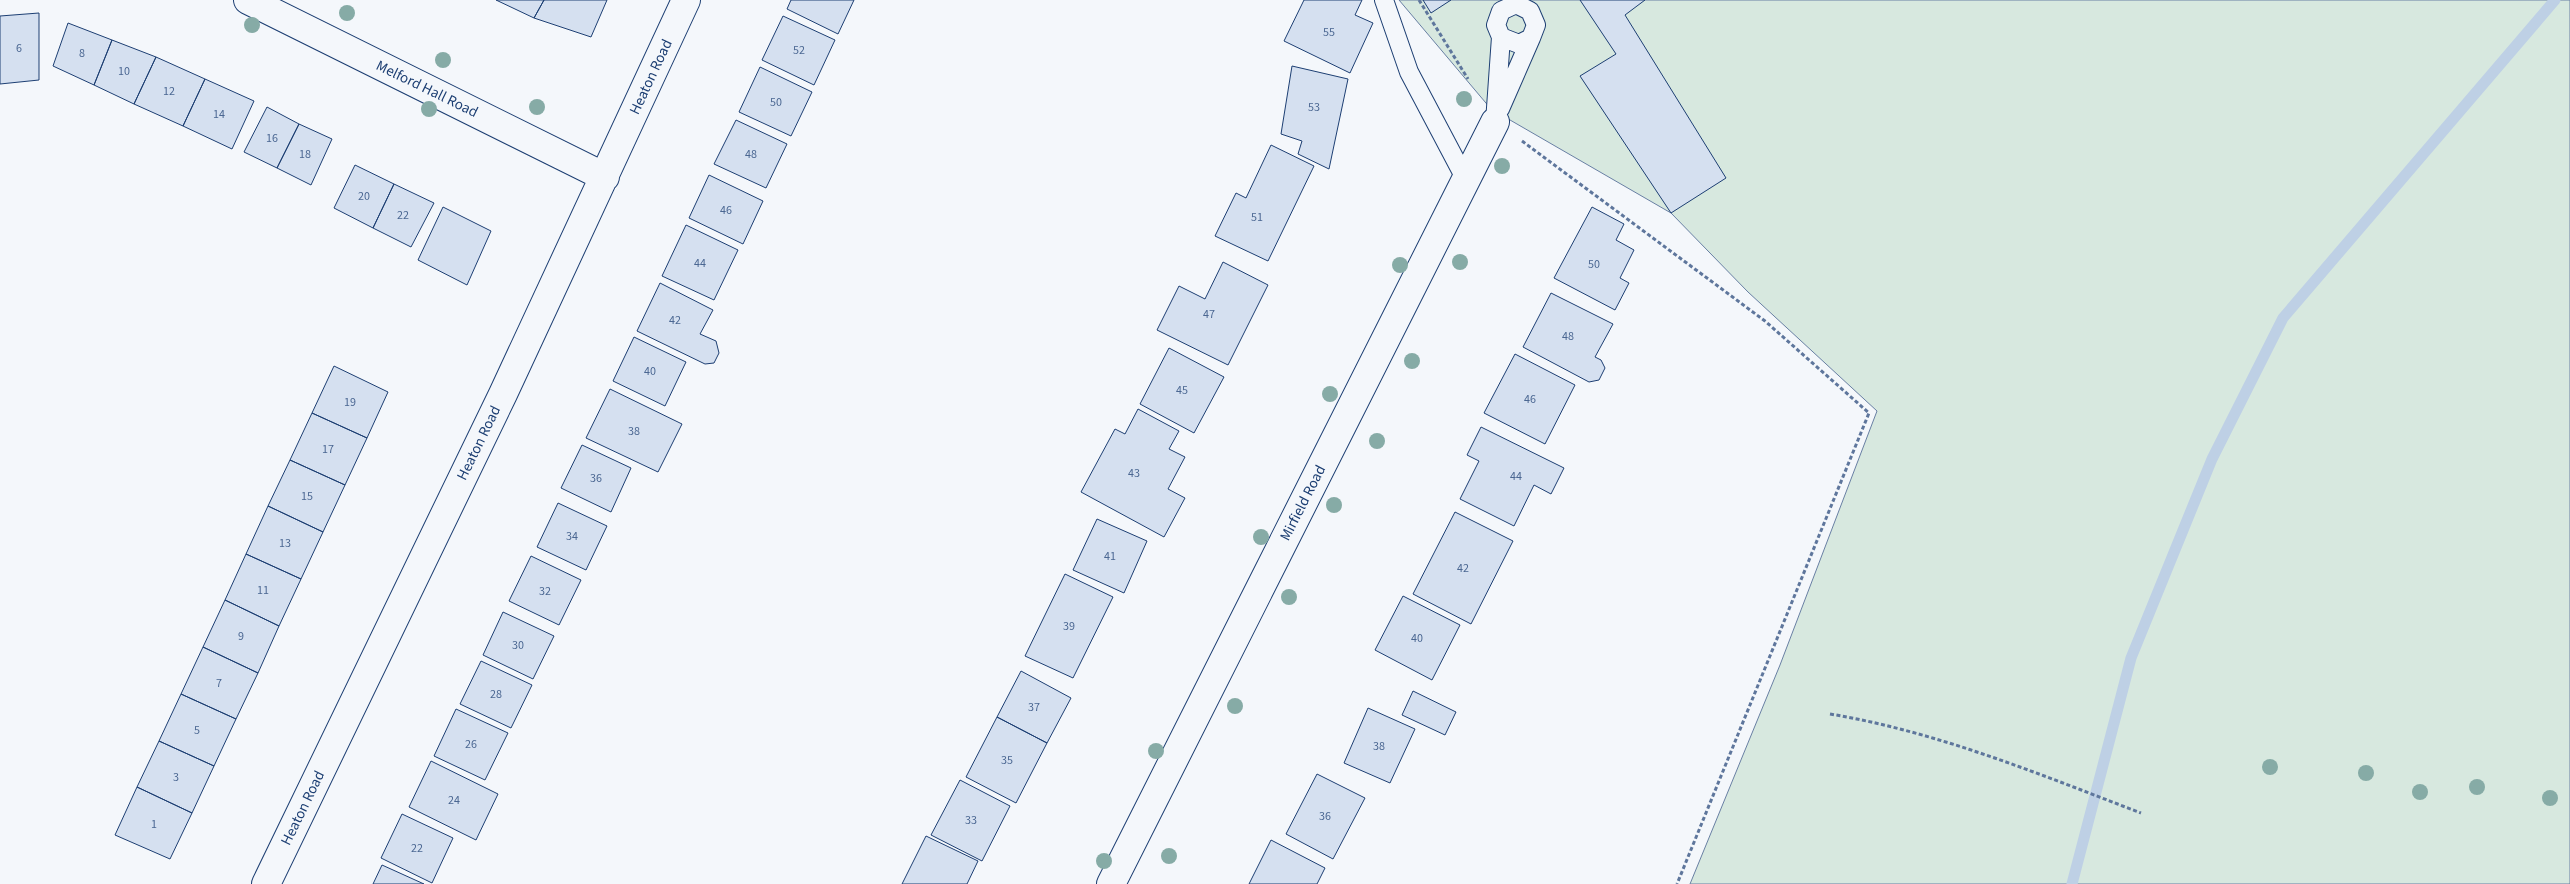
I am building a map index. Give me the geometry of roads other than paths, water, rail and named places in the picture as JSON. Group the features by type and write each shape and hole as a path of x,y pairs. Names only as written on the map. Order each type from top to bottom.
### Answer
{"street":[{"name":"Melford Hall Road","path":"248,0 606,177"},
{"name":"Heaton Road","path":"266,884 606,177 686,0"},
{"name":"Mirfield Road","path":"1111,884 1495,122"}],"lane":[{"path":"1384,0 1409,72 1466,180"},
{"path":"1506,4 1530,11 1536,25 1495,122 1501,38 1496,25 1506,4"},
{"path":"1501,38 1519,44 1531,38"}],"waterway":[{"path":"2072,884 2131,658 2212,459 2283,318 2555,0"}]}
